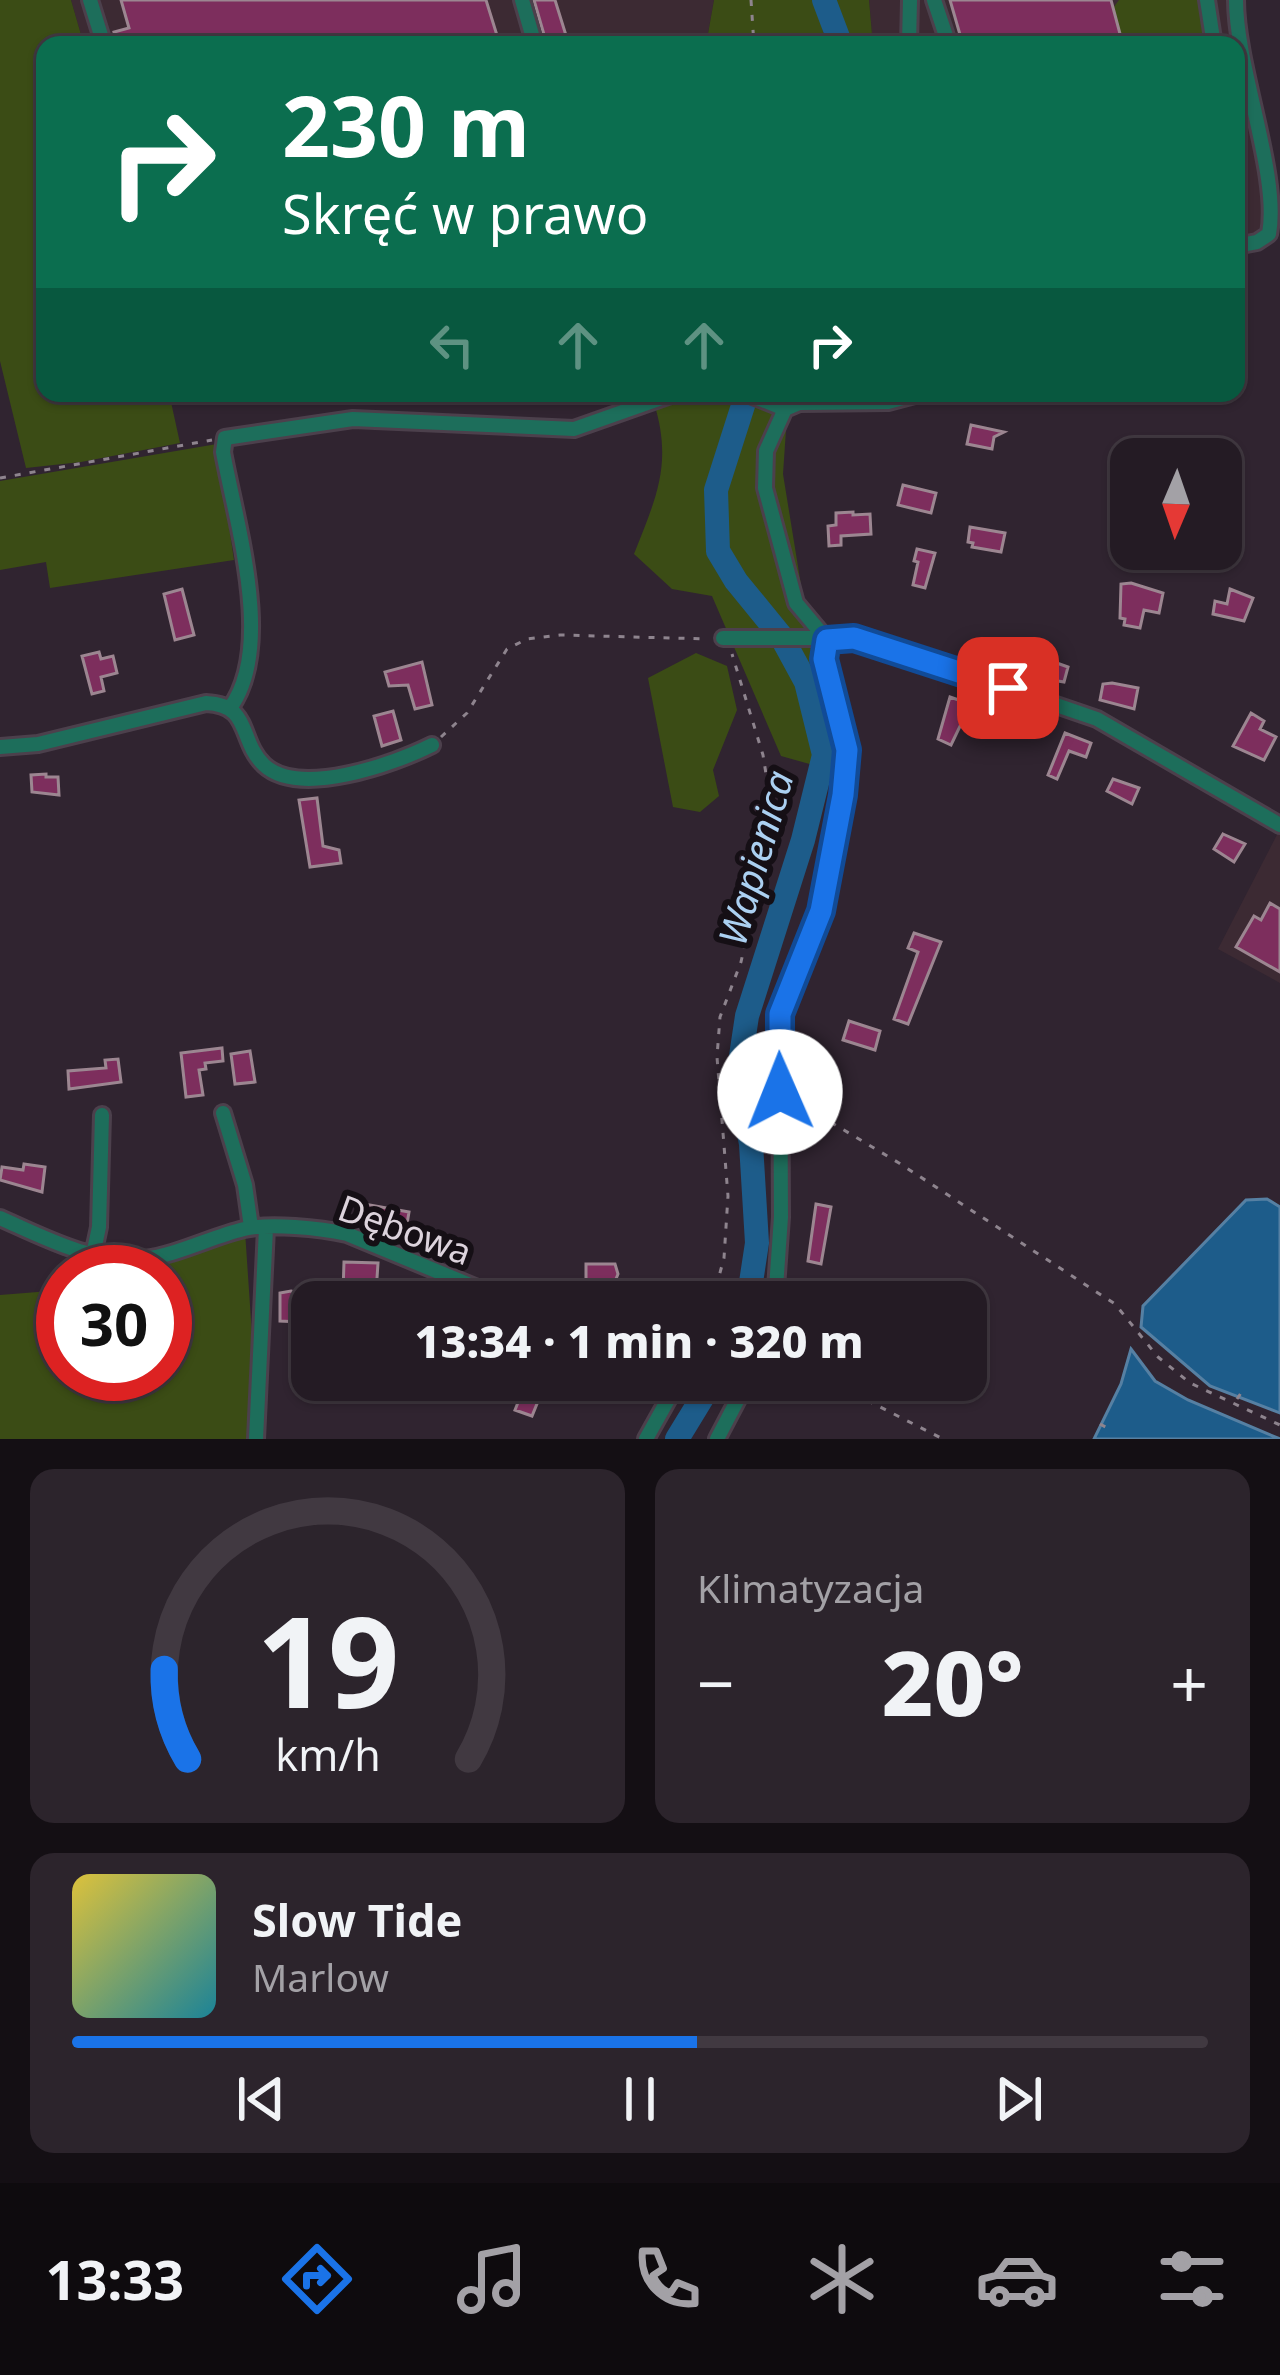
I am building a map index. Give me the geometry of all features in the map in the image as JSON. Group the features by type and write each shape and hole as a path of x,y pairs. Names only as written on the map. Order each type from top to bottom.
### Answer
{"street":[{"path":"90,0 101,36"},
{"path":"522,0 532,36"},
{"path":"909,36 910,0"},
{"path":"934,0 946,36"},
{"path":"1207,0 1213,36"},
{"path":"1236,0 1239,36"},
{"path":"1245,61 1272,183 1274,220 1269,234 1245,244"},
{"path":"230,708 241,693 253,630 223,452 225,438 353,419 574,429 650,402"},
{"path":"768,402 785,409"},
{"path":"777,1281 782,1217 780,1014 821,911 847,750 824,659 827,640 796,603 765,488 766,451 785,409 799,403 888,402"},
{"path":"723,638 854,638 1097,719 1280,825"},
{"path":"0,747 38,744 206,703 236,712 262,763 280,776 301,780 401,760 432,745"},
{"path":"223,1113 258,1228 256,1439"},
{"path":"95,1245 102,1115"},
{"name":"Dębowa","path":"0,1218 59,1245"},
{"name":"Dębowa","path":"192,1246 258,1228 324,1229 460,1281"},
{"path":"646,1439 667,1401"},
{"path":"717,1439 737,1401"}],"path":[{"path":"751,0 753,36"},
{"path":"0,478 225,438"},
{"path":"432,745 467,713 507,649 527,639 560,635 723,638 738,664 772,794 773,818 741,962 720,1017 717,1057 728,1196 718,1281"},
{"path":"780,1092 899,1163 1115,1304 1158,1357 1190,1383 1280,1425"},
{"path":"1238,1400 1241,1393"},
{"path":"868,1401 943,1439"},
{"path":"1100,1424 1113,1431"}],"shaded area":[{"path":"71,0 714,0 708,36 81,36"},
{"path":"869,0 1230,0 1232,36 872,36"},
{"path":"1245,89 1269,186 1264,232 1245,240"},
{"path":"1280,829 1280,983 1218,949"}],"green space":[{"path":"0,0 71,0 81,36 36,36 36,402 171,402 180,443 26,468 0,361"},
{"path":"714,0 816,0 824,36 708,36"},
{"path":"836,0 869,0 872,36 846,36"},
{"path":"1119,0 1198,0 1204,36 1121,36 1113,8"},
{"path":"757,402 787,415 783,474 831,770 781,756 712,596 672,589 634,554 655,498 662,463 654,403"},
{"path":"217,444 234,560 50,588 46,562 0,570 0,481"},
{"path":"696,653 727,666 737,710 713,770 719,796 700,812 673,807 648,678"},
{"path":"245,1231 259,1439 0,1439 0,1295 36,1292 36,1401 192,1401 192,1248"}],"water":[{"path":"1267,1199 1280,1207 1280,1413 1210,1386 1141,1327 1143,1306 1246,1200"},
{"path":"1131,1349 1155,1381 1280,1439 1094,1439 1121,1384"}],"building":[{"path":"121,0 486,0 497,36 115,36 114,32 129,28"},
{"path":"534,0 555,0 566,36 544,36"},
{"path":"950,0 1111,0 1121,36 960,36"},
{"path":"971,425 1004,432 994,437 992,449 967,444"},
{"path":"903,485 936,493 931,513 898,505"},
{"path":"836,513 870,514 871,534 841,536 841,545 829,546 828,526 836,525"},
{"path":"970,527 1005,533 1001,552 972,547"},
{"path":"917,549 935,553 925,588 913,585"},
{"path":"1121,584 1163,593 1159,613 1144,610 1140,628 1124,625 1125,619 1120,618"},
{"path":"182,589 194,635 175,640 164,594"},
{"path":"1230,589 1253,598 1244,621 1213,614 1215,601 1227,604"},
{"path":"99,652 101,659 113,656 117,673 101,677 104,691 92,694 82,656"},
{"path":"1040,657 1068,667 1064,682 1034,677"},
{"path":"422,662 432,705 415,709 408,685 389,686 385,672"},
{"path":"1103,684 1138,688 1134,709 1100,700"},
{"path":"950,697 976,706 970,723 963,720 951,745 938,739"},
{"path":"393,711 401,740 382,746 374,716"},
{"path":"1251,713 1264,721 1260,729 1276,737 1264,760 1233,746"},
{"path":"1065,733 1091,743 1086,757 1069,751 1057,779 1048,775"},
{"path":"31,775 58,777 59,795 32,792"},
{"path":"1113,779 1139,788 1132,804 1107,791"},
{"path":"317,798 323,846 339,850 341,863 310,867 299,800"},
{"path":"1223,834 1245,844 1234,862 1214,849"},
{"path":"1270,903 1280,909 1280,972 1236,947 1254,916 1261,920"},
{"path":"914,933 941,942 908,1024 894,1019 918,952 908,948"},
{"path":"849,1021 880,1031 875,1050 843,1040"},
{"path":"222,1048 223,1061 205,1063 206,1069 199,1070 203,1095 186,1097 181,1053"},
{"path":"250,1051 255,1082 235,1084 231,1054"},
{"path":"118,1059 121,1082 69,1089 68,1071 106,1068 105,1060"},
{"path":"24,1164 45,1167 42,1192 0,1180 2,1167 23,1170"},
{"path":"364,1204 409,1212 406,1230 362,1219"},
{"path":"816,1204 831,1207 821,1264 808,1261"},
{"path":"344,1262 378,1263 377,1281 343,1281"},
{"path":"586,1264 615,1264 615,1281 586,1281"},
{"path":"291,1291 291,1322 280,1321 280,1293"},
{"path":"519,1401 538,1401 532,1416 515,1410"}],"waterway":[{"name":"Wapienica","path":"824,0 838,36"},
{"name":"Wapienica","path":"744,402 716,490 718,551 781,636 806,682 824,755 803,840 747,1016 738,1076 751,1144 757,1243 751,1281"},
{"name":"Wapienica","path":"677,1439 700,1401"}],"route":[{"path":"780,1092 780,1014 821,911 843,795 847,750 824,659 827,640 854,638 1008,688"}]}
